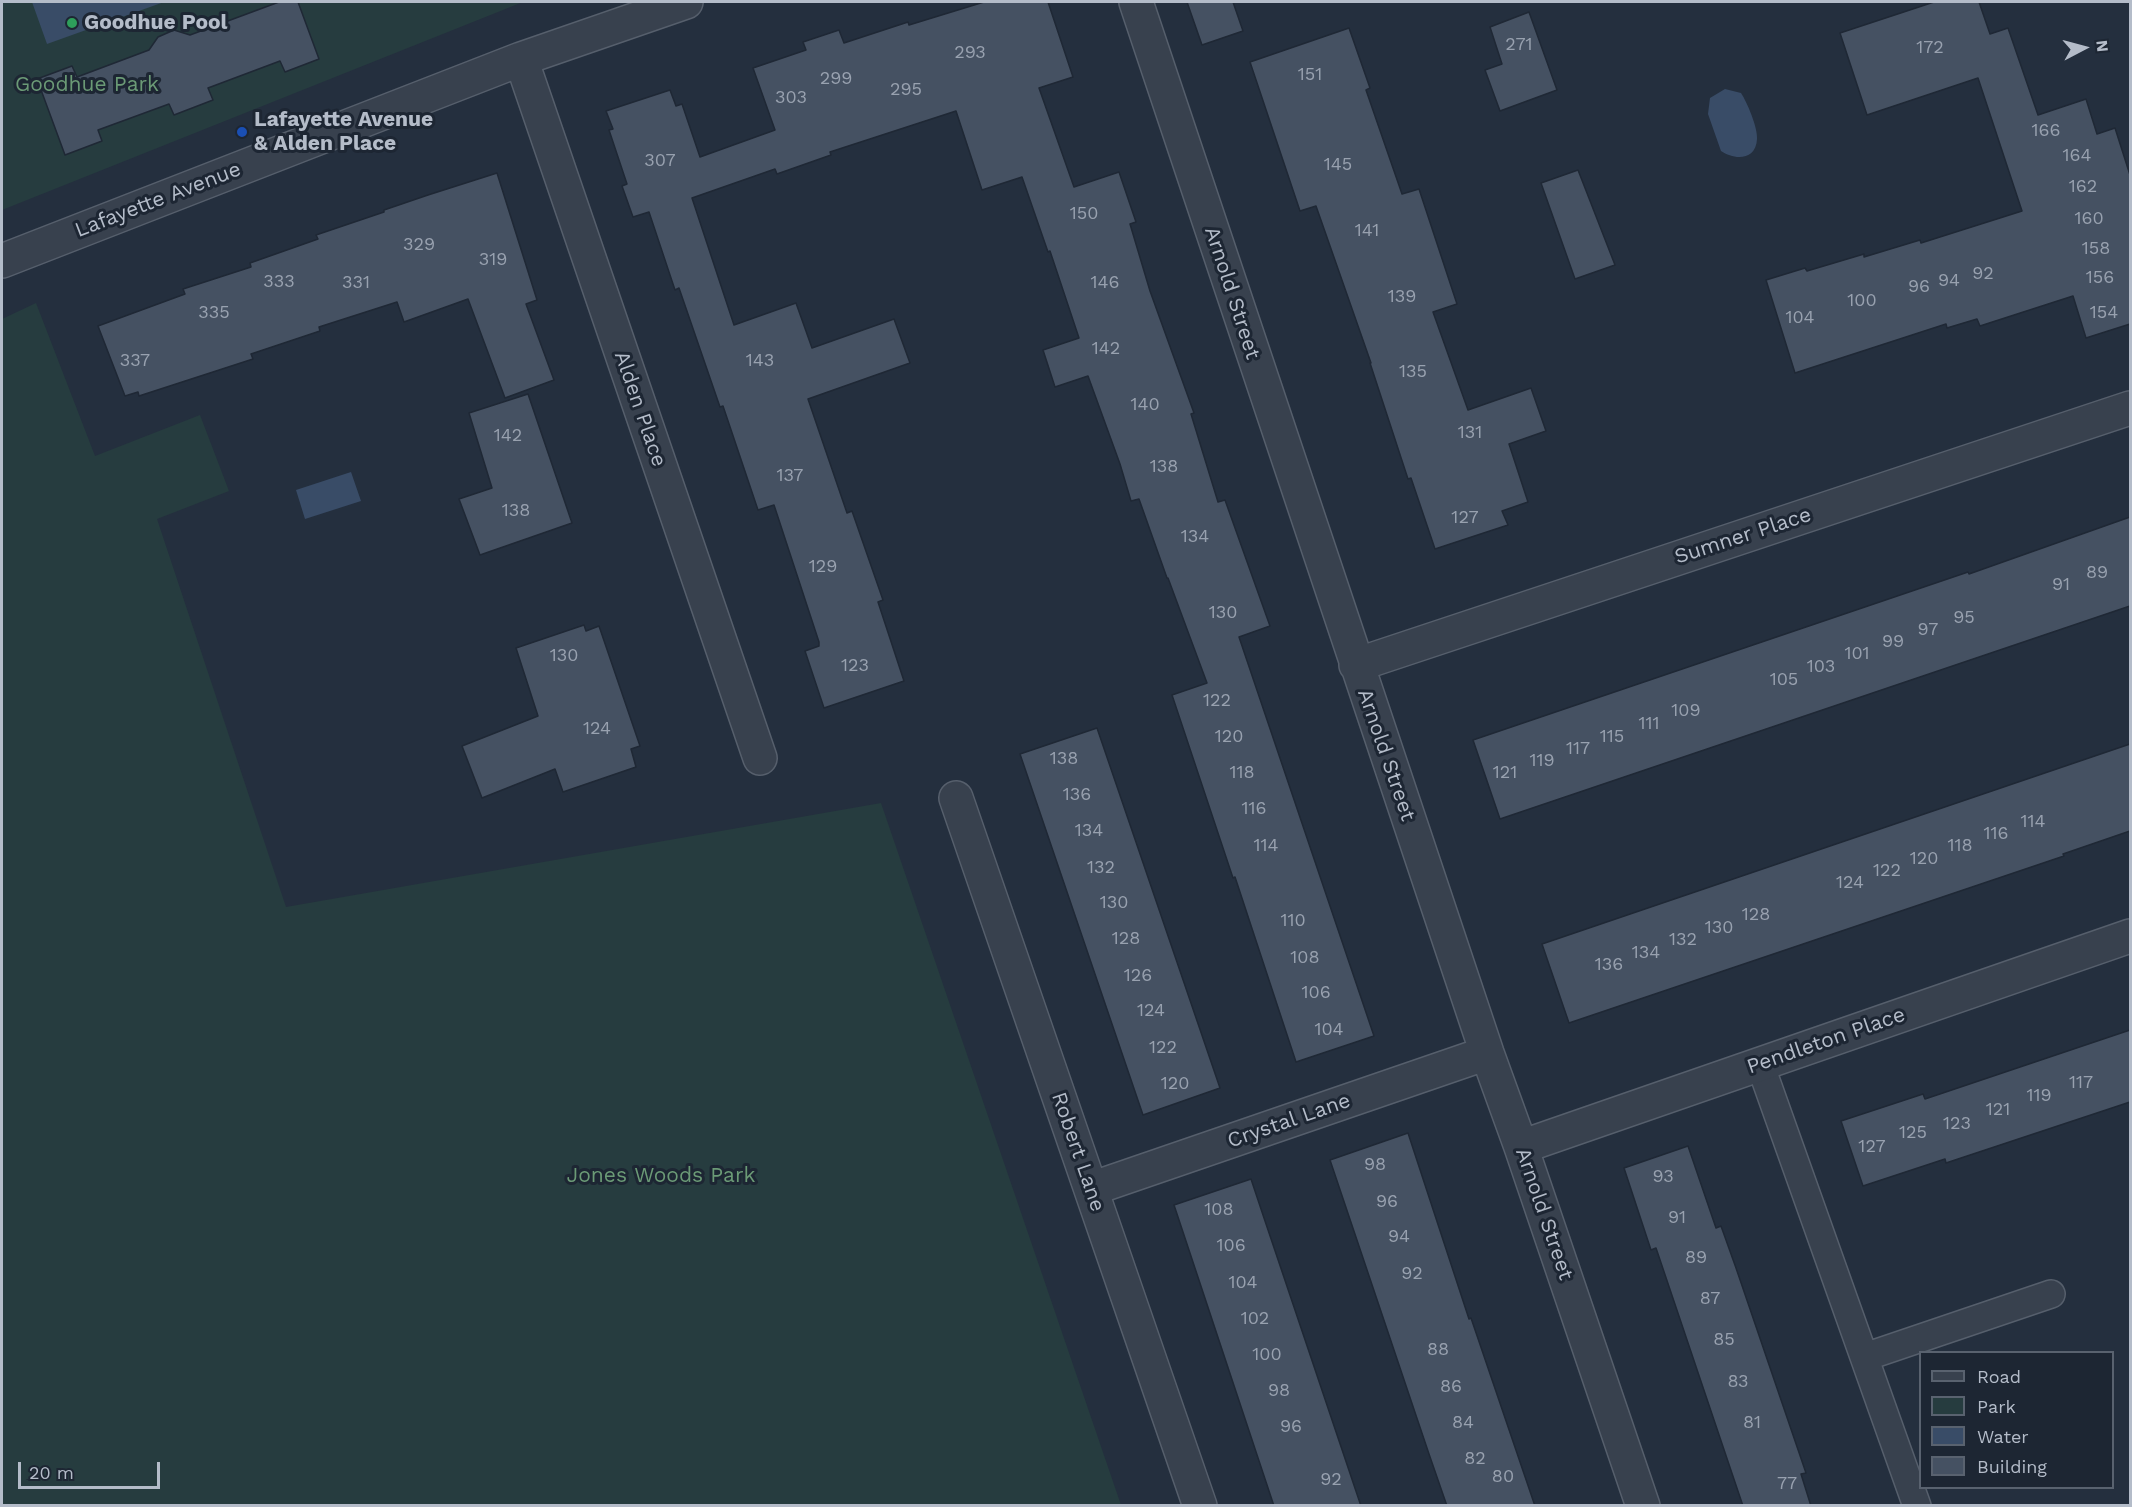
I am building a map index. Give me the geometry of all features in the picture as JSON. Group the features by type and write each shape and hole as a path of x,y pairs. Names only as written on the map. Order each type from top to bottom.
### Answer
{"street":[{"name":"Lafayette Avenue","path":"2,261 521,59 687,2"},
{"name":"Arnold Street","path":"1136,2 1356,665 1643,1506"},
{"name":"Alden Place","path":"521,59 760,758"},
{"name":"Sumner Place","path":"1356,665 2130,408"},
{"name":"Robert Lane","path":"956,798 1200,1506"},
{"name":"Pendleton Place","path":"1521,1147 2130,936"},
{"name":"Crystal Lane","path":"1091,1189 1487,1053"}],"lane":[{"path":"1760,1064 1917,1506"},
{"path":"1865,1357 2051,1294"}],"green space":[{"name":"Goodhue Park","path":"2,2 523,2 2,210"},
{"name":"Jones Woods Park","path":"36,303 95,456 200,415 229,491 157,519 286,907 881,803 1121,1505 2,1505 2,319"}],"water":[{"name":"Goodhue Pool","path":"32,2 164,2 47,44"},
{"path":"1725,89 1741,93 1756,128 1756,146 1749,155 1744,157 1732,156 1721,151 1708,114 1710,98"},
{"path":"351,472 361,501 305,519 296,490"}],"building":[{"path":"279,2 298,2 319,59 285,72 280,61 208,88 213,100 174,115 169,104 98,130 102,141 65,155 37,79 72,66 77,77 149,50 158,37 174,30 190,35"},
{"path":"984,2 1048,2 1073,77 1039,88 1074,187 1119,172 1136,222 1130,224 1150,291 1194,413 1191,414 1218,502 1225,500 1270,626 1239,637 1374,1036 1296,1062 1172,695 1207,683 1139,499 1131,501 1088,376 1055,387 1043,350 1079,338 1022,177 982,190 956,111 830,152 831,155 777,174 775,169 692,198 734,325 796,303 812,348 894,319 910,363 808,399 847,513 852,511 883,600 878,602 904,681 824,708 805,651 819,646 819,642 774,505 758,510 723,406 720,407 679,288 675,290 649,212 633,217 622,186 627,184 609,130 613,129 606,111 670,90 676,106 682,104 700,157 775,130 753,68 806,50 803,42 839,30 844,43 908,22 909,25"},
{"path":"1187,2 1233,2 1243,31 1202,45"},
{"path":"1934,2 1979,2 1990,34 2008,28 2038,115 2086,99 2097,134 2115,128 2130,175 2130,324 2086,338 2073,296 1980,326 1977,319 1947,328 1946,324 1795,373 1766,280 1805,268 1807,271 1864,254 1864,257 1920,240 1921,243 2022,211 1978,78 1867,115 1840,33"},
{"path":"1529,12 1557,90 1500,111 1485,70 1502,64 1490,27"},
{"path":"1349,28 1370,88 1366,90 1402,194 1419,189 1457,304 1433,312 1468,410 1531,388 1546,431 1509,444 1528,502 1502,511 1508,525 1435,549 1411,478 1408,479 1371,363 1316,206 1300,211 1250,62"},
{"path":"1578,170 1615,265 1575,279 1541,183"},
{"path":"497,173 537,300 526,304 554,380 505,398 468,299 404,322 397,302 319,327 320,331 251,354 253,359 139,396 138,392 125,396 98,326 185,294 183,289 251,267 250,263 318,239 316,235"},
{"path":"528,394 572,523 480,555 459,499 492,488 469,413"},
{"path":"2130,517 2130,606 1500,819 1473,740 1968,572 1969,574"},
{"path":"584,625 586,631 599,626 640,746 631,749 636,767 563,792 555,769 482,798 462,746 538,716 516,648"},
{"path":"1097,728 1220,1088 1143,1115 1020,754"},
{"path":"2130,744 2130,831 2063,854 2064,856 1569,1023 1542,944"},
{"path":"2130,1030 2130,1102 1946,1163 1945,1159 1863,1186 1841,1121 1923,1094 1925,1099"},
{"path":"1408,1133 1469,1319 1471,1318 1535,1506 1447,1506 1429,1454 1330,1160"},
{"path":"1688,1146 1716,1228 1721,1226 1736,1268 1806,1473 1801,1474 1811,1506 1743,1506 1656,1248 1651,1250 1624,1168"},
{"path":"1251,1179 1361,1506 1274,1506 1174,1205"}],"place":[{"name":"Goodhue Pool","path":"72,23"},
{"name":"Lafayette Avenue & Alden Place","path":"242,132"}]}
